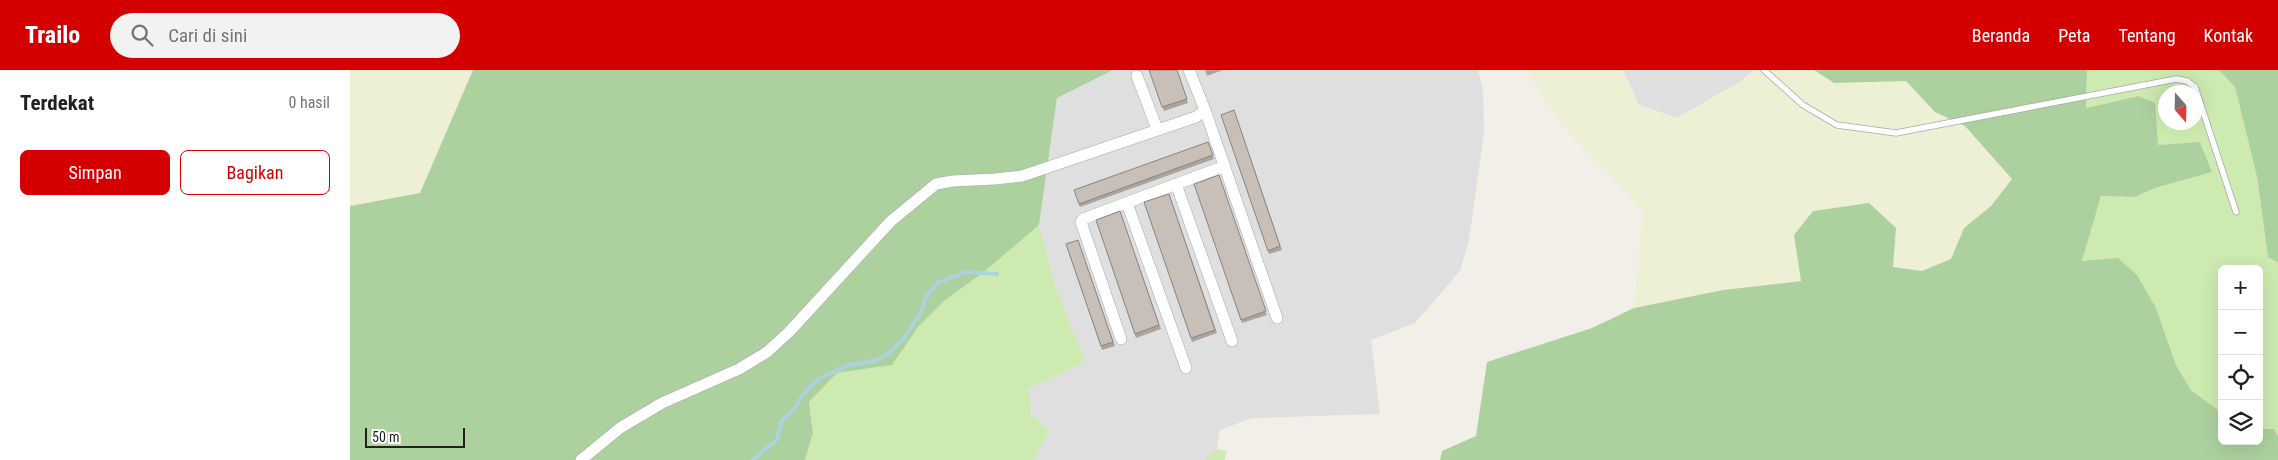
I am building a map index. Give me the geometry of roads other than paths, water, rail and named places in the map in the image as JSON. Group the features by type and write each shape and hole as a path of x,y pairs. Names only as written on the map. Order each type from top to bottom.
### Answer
{"street":[{"path":"1189,70 1225,166 1277,318"},
{"path":"1137,76 1157,129"},
{"path":"581,460 620,428 662,403 739,369 767,352 789,332 891,221 936,184 1022,176 1196,117 1205,110"},
{"path":"1122,339 1081,222 1083,219 1225,166"},
{"path":"1176,184 1232,341"},
{"path":"1127,203 1186,368"}],"lane":[{"path":"1764,70 1802,105 1837,126 1896,133 2176,79 2187,82 2195,87 2236,212"}],"waterway":[{"path":"752,460 777,440 781,422 796,407 802,396 811,386 822,377 849,365 874,361 887,355 905,337 922,310 926,297 937,283 966,272 997,274"}]}
